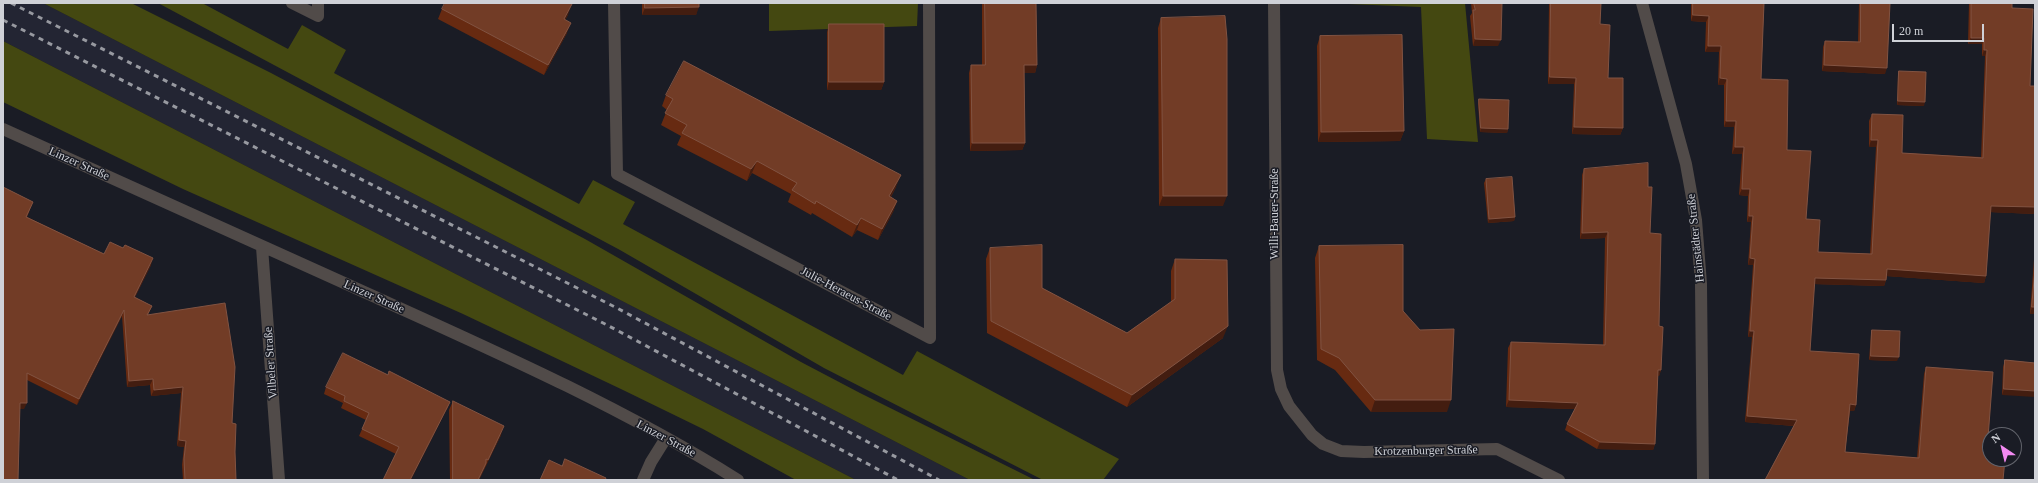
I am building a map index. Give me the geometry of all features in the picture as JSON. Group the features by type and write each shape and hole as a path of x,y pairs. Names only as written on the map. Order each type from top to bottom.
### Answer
{"street":[{"path":"292,3 318,16 318,3"},
{"name":"Julie-Heraeus-Straße","path":"614,3 616,174 930,338 929,3"},
{"name":"Willi-Bauer-Straße","path":"1274,3 1277,370 1281,389 1288,406 1298,420"},
{"name":"Hainstädter Straße","path":"1642,3 1684,157 1696,220 1701,284 1703,480"},
{"name":"Linzer Straße","path":"3,129 499,354 578,392 666,438 738,480"},
{"name":"Vilbeler Straße","path":"262,247 279,480"},
{"name":"Krotzenburger Straße","path":"1298,420 1323,444 1341,451 1405,452 1497,449 1559,480"},
{"path":"643,480 651,462 666,438"}],"shaded area":[{"path":"3,3 43,3 970,480 856,480 3,41"}],"green space":[{"path":"43,3 131,3 271,73 585,239 801,362 1035,480 970,480"},
{"path":"158,3 202,3 288,49 302,25 346,50 334,73 579,204 593,180 635,202 623,224 903,375 917,351 1119,459 1103,480 1043,480 824,368 620,250"},
{"path":"769,3 918,3 917,26 769,31"},
{"path":"1324,3 1465,3 1478,142 1427,139 1421,7"},
{"path":"3,41 856,480 796,480 703,429 623,390 463,314 183,189 3,102"}],"building":[{"path":"445,3 569,3 572,4 564,19 571,23 548,65 442,9"},
{"path":"645,3 699,3 699,7 645,8"},
{"path":"985,3 1036,3 1037,65 1024,65 1025,143 972,143 971,65 985,65"},
{"path":"1474,3 1502,3 1501,40 1475,39"},
{"path":"1551,3 1601,3 1600,24 1610,25 1608,78 1623,78 1623,128 1574,127 1576,78 1550,77"},
{"path":"1693,3 1764,3 1761,79 1788,80 1787,150 1811,151 1806,219 1820,220 1818,252 1872,254 1878,140 1871,140 1872,114 1903,115 1902,153 1983,158 1987,50 1984,50 1984,38 1971,38 1971,3 2012,3 2012,8 2033,9 2030,86 2035,86 2035,207 1991,206 1986,276 1887,269 1886,280 1815,278 1810,351 1859,354 1856,405 1850,404 1845,452 1919,458 1926,367 1993,372 1989,427 1982,427 1982,467 2004,467 2003,480 1765,480 1797,420 1747,416 1754,331 1750,331 1755,259 1750,258 1753,216 1749,216 1750,189 1742,189 1744,147 1735,147 1736,121 1726,121 1727,79 1720,78 1721,46 1708,46 1709,16 1693,15"},
{"path":"1861,3 1890,3 1887,68 1824,65 1825,41 1860,42"},
{"path":"1225,16 1227,39 1227,196 1163,196 1161,18"},
{"path":"829,24 884,24 884,82 829,82"},
{"path":"1402,35 1404,131 1321,132 1320,36"},
{"path":"684,61 901,175 889,196 897,201 882,229 861,218 857,225 816,201 815,204 792,190 797,183 757,161 751,169 682,133 687,125 665,113 673,99 666,95"},
{"path":"1899,71 1926,72 1925,102 1898,101"},
{"path":"1479,99 1509,100 1508,129 1481,128"},
{"path":"1648,163 1648,187 1652,187 1650,233 1661,234 1659,326 1663,327 1661,370 1658,370 1655,444 1600,442 1567,424 1578,403 1509,400 1511,342 1605,345 1608,232 1582,233 1584,169"},
{"path":"1512,177 1515,217 1489,219 1486,179"},
{"path":"3,187 33,202 26,217 104,254 110,242 123,248 125,245 153,258 134,297 152,306 147,315 225,303 235,367 232,423 236,424 236,480 185,480 184,459 186,441 179,440 183,387 154,390 153,379 129,381 124,310 79,399 27,373 27,403 20,403 18,480 3,480"},
{"path":"1042,245 1042,288 1127,333 1175,299 1175,259 1227,260 1228,326 1132,395 991,321 990,248"},
{"path":"1403,245 1403,311 1420,330 1454,329 1451,400 1375,400 1339,358 1321,349 1319,246"},
{"path":"2035,270 2035,307 2032,307"},
{"path":"1872,330 1900,331 1899,357 1871,356"},
{"path":"343,353 388,375 389,371 450,402 410,480 383,480 399,447 362,429 369,413 344,401 345,396 326,387"},
{"path":"2005,360 2035,363 2035,391 2004,389"},
{"path":"453,401 504,426 488,460 486,459 486,463 478,480 453,480"},
{"path":"565,459 606,478 605,480 540,480 549,460 562,466"}],"railway":[{"path":"11,3 615,307 939,480"},
{"path":"3,20 607,325 898,480"}]}
